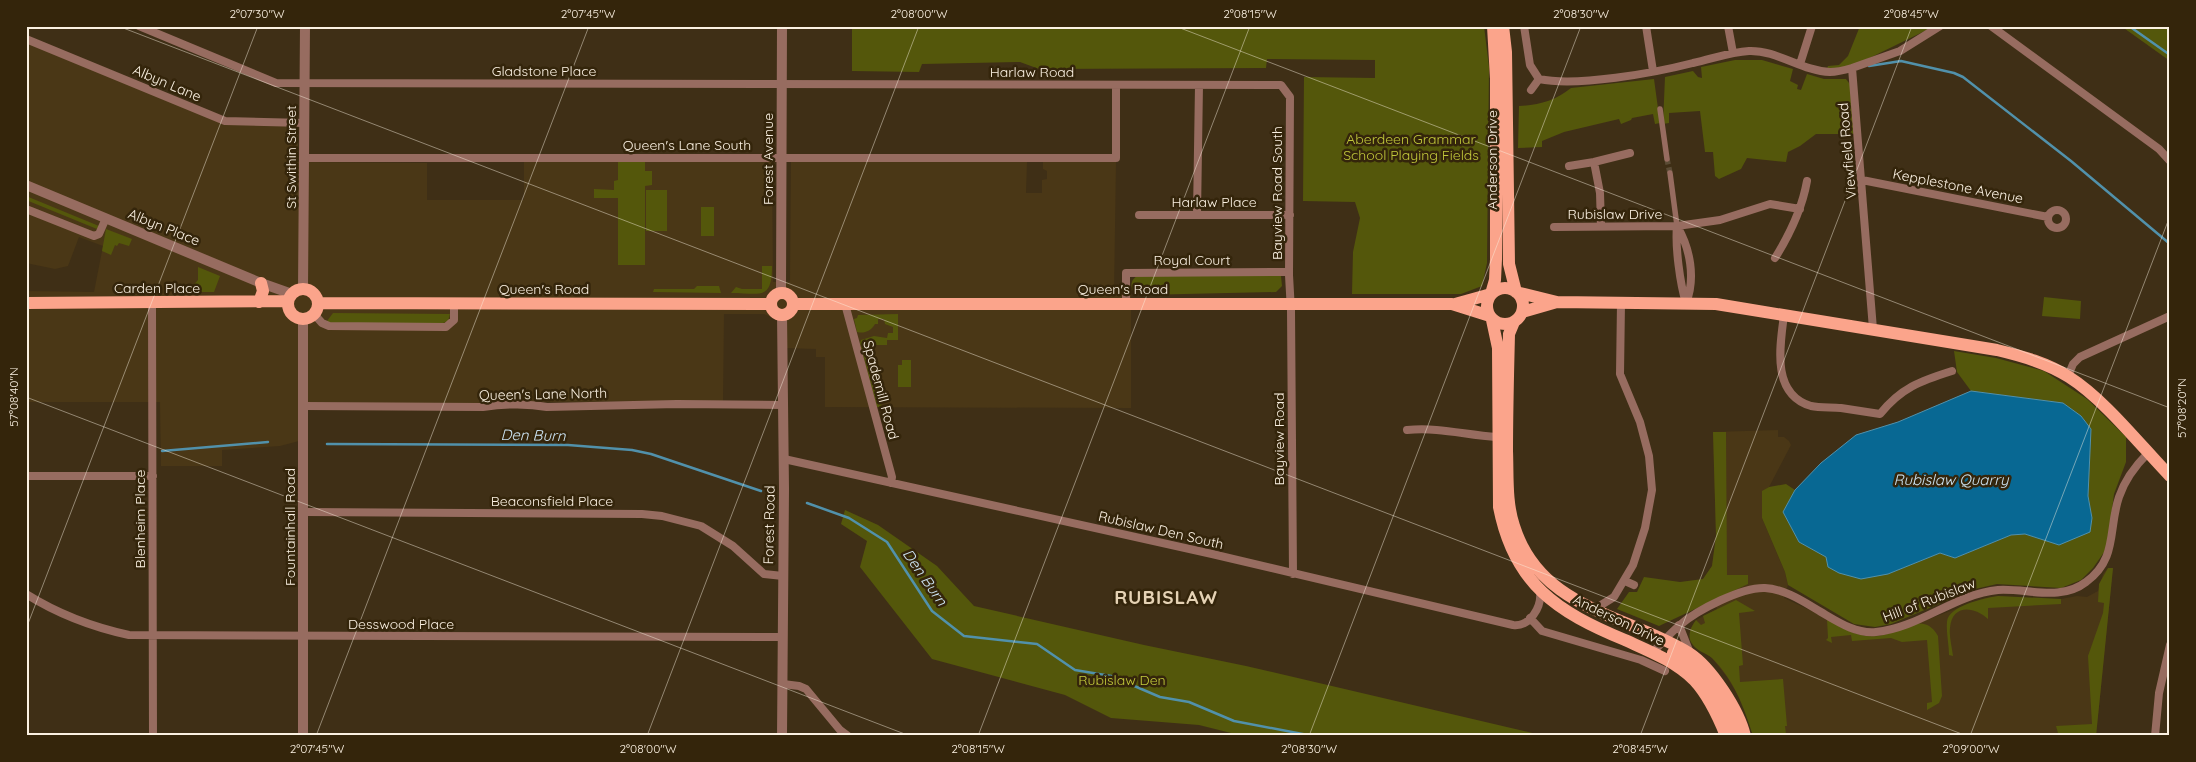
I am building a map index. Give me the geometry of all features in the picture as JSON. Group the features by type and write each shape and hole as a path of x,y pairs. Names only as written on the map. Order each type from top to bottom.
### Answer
{"main road":[{"name":"Anderson Drive","path":"1491,294 1496,273 1496,79 1493,26"},
{"name":"Anderson Drive","path":"1504,26 1507,71 1509,264 1516,292"},
{"path":"259,302 264,291 261,283"},
{"path":"1557,302 1503,324 1491,318 1486,307 1491,294 1495,290 1506,288 1557,302 1686,303 1734,306 1997,350 2046,364 2068,376 2094,397 2170,476"},
{"path":"781,292 790,295 794,304 790,312 782,315 775,313 771,304 775,295 781,292"},
{"path":"1516,292 1522,301 1518,317"},
{"path":"315,294 312,312 292,313 294,295 315,294"},
{"name":"Queen's Road","path":"794,304 1453,304 1491,294"},
{"name":"Carden Place","path":"26,303 259,302 294,295"},
{"name":"Queen's Road","path":"312,312 454,304 771,304"},
{"name":"Queen's Road","path":"1453,304 1491,318"},
{"name":"Anderson Drive","path":"1518,317 1509,334 1507,411 1508,490 1514,527 1524,550 1542,574 1561,591 1593,610 1665,640 1690,653 1722,689 1740,718 1745,736"},
{"name":"Anderson Drive","path":"1491,318 1498,348 1497,489 1502,522 1516,558 1540,591 1561,609 1582,622 1653,652 1677,666 1704,693 1726,736"},
{"name":"Anderson Drive","path":"1665,640 1673,653 1687,663 1710,686 1721,702 1734,736"}],"street":[{"name":"Gladstone Place","path":"139,26 276,83 782,84"},
{"name":"St Swithin Street","path":"294,295 305,158 305,26"},
{"name":"Forest Avenue","path":"781,292 782,26"},
{"path":"1524,26 1530,65 1539,79 1551,82 1576,81 1653,71 1732,53 1752,51 1769,54 1824,72 1838,72 1900,51 1940,26"},
{"path":"1646,26 1653,71"},
{"path":"1728,26 1732,53"},
{"path":"1800,64 1812,26"},
{"path":"1991,26 2159,149 2170,161"},
{"name":"Albyn Lane","path":"26,39 226,121 305,123"},
{"name":"Viewfield Road","path":"1852,68 1873,329"},
{"path":"1531,90 1539,79"},
{"name":"Harlaw Road","path":"782,84 1281,85"},
{"name":"Queen's Lane South","path":"305,158 1116,158 1116,85"},
{"path":"1197,214 1198,85"},
{"name":"Bayview Road South","path":"1281,85 1290,97 1290,304"},
{"path":"1660,109 1668,159"},
{"path":"1569,166 1630,153"},
{"path":"1594,162 1600,193 1601,226"},
{"path":"1670,173 1677,226 1685,240 1690,269 1691,289 1686,303"},
{"name":"Kepplestone Avenue","path":"1862,180 2048,216"},
{"path":"1776,258 1793,227 1808,181"},
{"name":"Albyn Place","path":"26,186 294,295"},
{"name":"Rubislaw Drive","path":"1554,227 1677,226 1720,220 1770,204 1800,209"},
{"path":"26,209 94,236 99,234 106,218"},
{"name":"Harlaw Place","path":"1139,214 1290,215"},
{"name":"Royal Court","path":"1126,304 1126,273 1289,272"},
{"name":"Blenheim Place","path":"152,302 153,736"},
{"path":"1593,610 1614,597 1633,565 1645,528 1652,490 1649,456 1640,422 1620,374 1621,302"},
{"path":"312,312 322,323 329,326 446,328 454,320 454,304"},
{"name":"Spademill Road","path":"845,304 892,477 891,483"},
{"name":"Bayview Road","path":"1290,304 1293,574"},
{"name":"Fountainhall Road","path":"303,736 304,406 312,312"},
{"name":"Forest Road","path":"782,315 784,459 782,736"},
{"path":"1784,315 1780,346 1782,376 1788,389 1799,400 1812,406 1880,414 1892,398 1916,383 1952,371"},
{"path":"2068,376 2073,364 2080,357 2170,316"},
{"name":"Queen's Lane North","path":"304,406 783,405"},
{"path":"1407,430 1444,429 1471,435 1497,437"},
{"name":"Hill of Rubislaw","path":"1653,652 1679,625 1693,615 1754,588 1766,588 1790,595 1846,626 1874,633 1886,631 1984,593 2010,590 2048,593 2077,589 2097,574 2104,564 2112,542 2119,498 2133,468 2148,453"},
{"name":"Rubislaw Den South","path":"784,459 1513,625 1523,625 1530,618"},
{"path":"26,476 153,476"},
{"name":"Beaconsfield Place","path":"304,512 632,514 662,516 701,526 732,546 764,574 782,576"},
{"path":"1625,581 1634,585"},
{"path":"1540,591 1539,604 1530,618 1542,631 1641,660 1665,671"},
{"name":"Desswood Place","path":"26,594 67,617 102,629 128,635 783,637"},
{"path":"1679,625 1690,653"},
{"path":"2155,736 2159,692 2170,646"},
{"path":"783,684 806,689 840,730 848,736"}],"shaded area":[{"path":"26,42 227,125 298,125 298,162 427,163 427,200 524,200 524,161 772,162 773,282 790,282 791,162 1027,162 1026,193 1042,193 1042,180 1047,179 1047,171 1043,169 1043,161 1116,162 1114,294 1131,294 1131,408 825,407 825,357 816,357 816,349 783,348 782,322 764,314 724,314 723,401 496,402 483,405 299,402 299,441 280,446 222,450 222,466 161,466 160,402 26,402 26,291 94,292 103,246 79,237 68,266 55,269 26,263"},
{"path":"1778,430 1778,437 1784,437 1791,445 1769,487 1762,492 1762,518 1785,572 1788,585 1784,598 1816,613 1844,630 1865,636 1889,634 1985,598 1998,596 2045,599 2087,597 2098,591 2103,574 2108,568 2113,568 2096,736 1753,736 1744,705 1727,677 1711,657 1693,645 1690,629 1696,620 1717,609 1703,579 1712,566 1716,536 1713,432"}],"green space":[{"name":"Aberdeen Grammar School Playing Fields","path":"852,26 1484,26 1489,67 1487,263 1482,286 1461,294 1352,294 1353,252 1360,218 1355,202 1303,201 1304,77 1375,78 1375,60 1267,59 1266,68 1039,69 1020,62 922,64 919,72 852,71"},
{"path":"1860,26 1935,26 1851,67 1826,71 1828,66 1839,65 1848,56"},
{"path":"2121,26 2170,26 2170,61"},
{"path":"1735,60 1762,60 1793,69 1790,81 1798,85 1797,89 1801,90 1807,74 1824,79 1846,79 1852,87 1857,134 1816,134 1788,152 1786,162 1747,158 1741,169 1719,179 1715,176 1713,152 1705,152 1700,111 1669,113 1669,123 1663,124 1665,77 1693,71 1698,77 1702,78 1701,67"},
{"path":"1654,79 1660,123 1655,124 1653,114 1632,118 1621,124 1619,119 1564,132 1542,141 1542,147 1518,148 1519,106 1546,102 1571,88"},
{"path":"618,162 645,162 645,171 652,171 652,185 645,186 645,265 618,265 618,198 594,198 594,189 614,190 614,181 618,180"},
{"path":"646,190 667,190 667,231 646,231"},
{"path":"26,196 99,226 97,229 26,200"},
{"path":"701,207 714,207 714,236 701,236"},
{"path":"106,229 132,239 129,246 119,243 117,246 115,245 111,255 102,251"},
{"path":"762,266 772,266 770,285 767,290 757,294 731,293 736,287 742,289 762,289"},
{"path":"198,267 220,276 214,292 187,292 198,280"},
{"path":"1137,276 1281,276 1282,286 1276,292 1141,295 1132,290 1132,282"},
{"path":"697,286 719,286 721,293 653,292 654,289 694,289"},
{"path":"2044,297 2081,301 2080,319 2042,316"},
{"path":"333,313 450,314 448,321 443,323 330,323 327,321"},
{"path":"898,314 898,340 887,340 887,345 874,345 877,372 872,373 882,407 877,407 860,343 861,340 874,336 887,338 888,333 893,333 893,327 885,324 884,319 878,319 878,324 875,324 869,330 862,333 857,332 854,319 858,315"},
{"path":"1954,351 1996,358 2044,371 2087,399 2126,437 2126,462 2114,494 2107,548 2093,568 2081,580 2061,588 1997,584 1975,589 1891,624 1875,627 1854,624 1788,585 1785,572 1762,518 1762,491 1769,487 1786,484 1795,490 1783,512 1799,542 1826,557 1888,574 1940,553 1955,558 2011,535 2025,534 2059,545 2092,518 2088,496 2091,429 2081,416 2063,403 1971,391 1957,372"},
{"path":"902,360 911,360 911,387 898,387 898,365 902,365"},
{"path":"1713,432 1726,432 1727,575 1748,575 1748,584 1659,626 1617,609 1629,592 1637,592 1644,577 1680,582 1703,579 1712,566 1716,536"},
{"name":"Rubislaw Den","path":"845,510 878,525 937,566 974,606 1246,666 1545,736 1243,736 1199,725 1111,718 1065,695 932,659 860,567 867,541 841,524"},
{"path":"2108,568 2113,568 2096,736 2065,736 2058,733 2056,726 2092,724 2088,656 2103,613 2104,603 2098,602 2099,584"},
{"path":"1998,596 2061,599 2061,604 1988,608 1988,619 1970,610 1959,611 1952,620 1950,628 1953,656 1949,655 1947,622 1953,611 1968,604"},
{"path":"1736,600 1755,611 1739,613 1743,665 1739,666 1740,682 1783,679 1786,734 1753,736 1742,704 1726,675 1712,658 1697,649 1691,642 1690,632 1696,620 1701,625 1705,623 1703,616"},
{"path":"1827,619 1851,632 1864,636 1878,636 1918,624 1925,624 1932,628 1938,636 1942,696 1939,703 1927,710 1927,703 1932,702 1927,640 1902,642 1891,638 1852,641 1851,635 1831,637 1832,643 1826,640 1828,638"}],"water":[{"name":"Rubislaw Quarry","path":"1971,391 2063,403 2081,416 2091,429 2088,496 2092,518 2090,532 2059,545 2025,534 2011,535 1955,558 1940,553 1888,574 1861,579 1839,573 1828,567 1826,557 1799,542 1783,512 1795,490 1821,463 1856,435 1898,422"}],"waterway":[{"path":"2129,26 2170,55"},
{"path":"1869,66 1901,61 1954,73 1963,77 2071,161 2170,244"},
{"name":"Den Burn","path":"162,451 268,442"},
{"name":"Den Burn","path":"327,444 568,445 632,450 651,454 761,491"},
{"name":"Den Burn","path":"807,503 849,518 887,542 932,611 964,636 1037,644 1075,670 1111,676 1160,697 1189,702 1234,721 1313,736"},
{"name":"Den Burn","path":"1403,736 1408,736"}],"tunnel":[{"path":"1667,159 1670,173"}],"district":[{"name":"RUBISLAW","path":"1166,597"}]}
